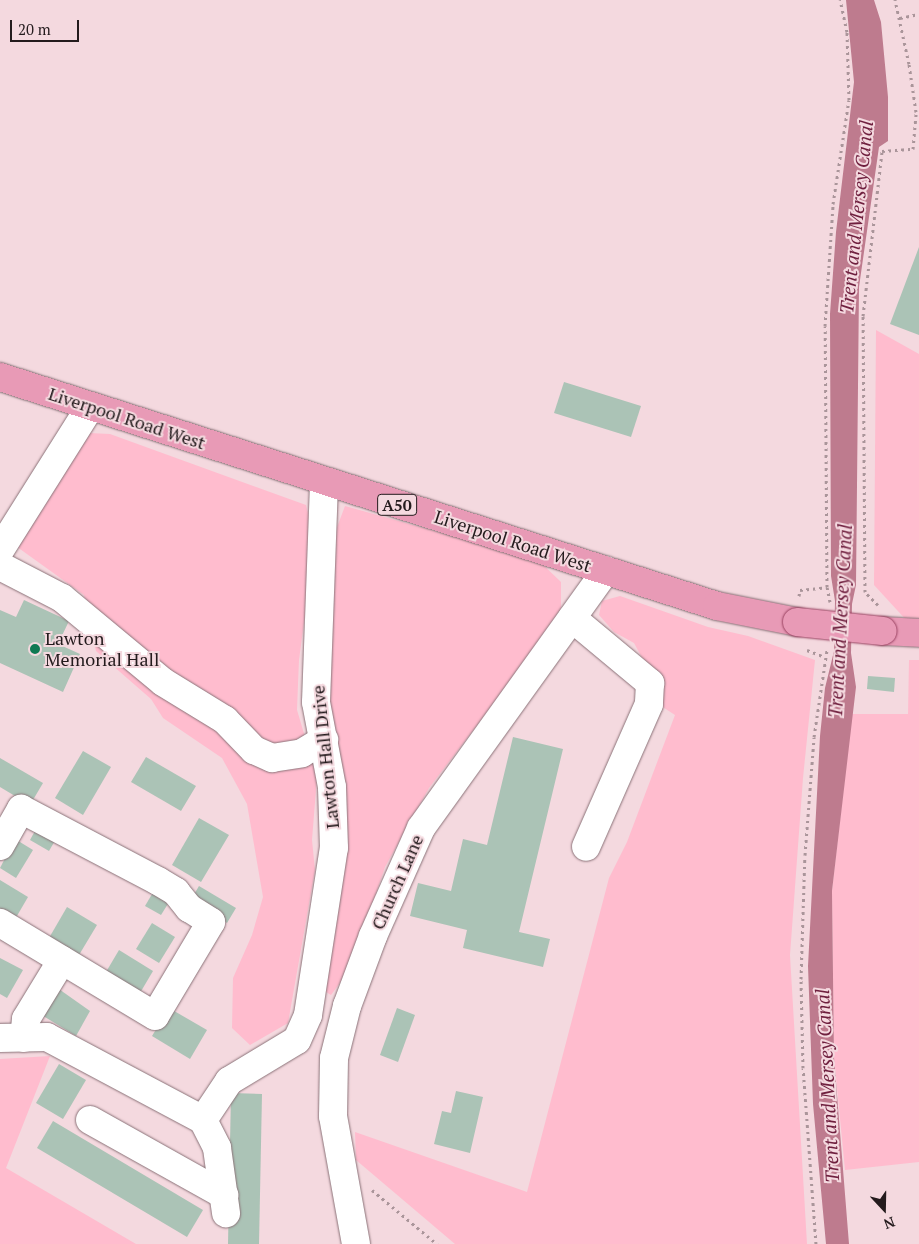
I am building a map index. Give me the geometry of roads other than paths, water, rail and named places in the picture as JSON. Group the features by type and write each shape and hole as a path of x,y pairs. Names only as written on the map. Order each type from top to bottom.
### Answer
{"main road":[{"name":"Liverpool Road West","path":"0,377 717,606 797,622 919,634"}],"street":[{"path":"0,550 90,407"},
{"name":"Lawton Hall Drive","path":"203,1120 229,1081 297,1040 308,1015 334,848 332,788 316,702 324,481"},
{"path":"0,566 62,598 163,682 225,720 254,750 272,758 302,753 324,740"},
{"name":"Church Lane","path":"356,1244 342,1182 333,1116 334,1058 347,1006 373,936 421,828 606,571"},
{"path":"572,618 650,683 650,704 586,847"},
{"path":"0,846 21,809 158,881 176,892 189,908 211,922 155,1016 0,923"},
{"path":"12,1038 26,1019 62,960"},
{"path":"308,1015 347,1006"},
{"path":"12,1038 47,1037 155,1097 203,1120 217,1148 225,1204 90,1120"}],"water":[{"name":"Trent and Mersey Canal","path":"846,0 874,0 881,22 888,97 888,141 879,147 859,287 856,585 852,604 851,653 856,687 832,891 834,1057 849,1244 826,1244 813,1104 808,966 820,736 825,688 834,651 835,601 831,576 830,314 836,232 854,82"}],"place":[{"name":"Lawton Memorial Hall","path":"35,649"}]}
